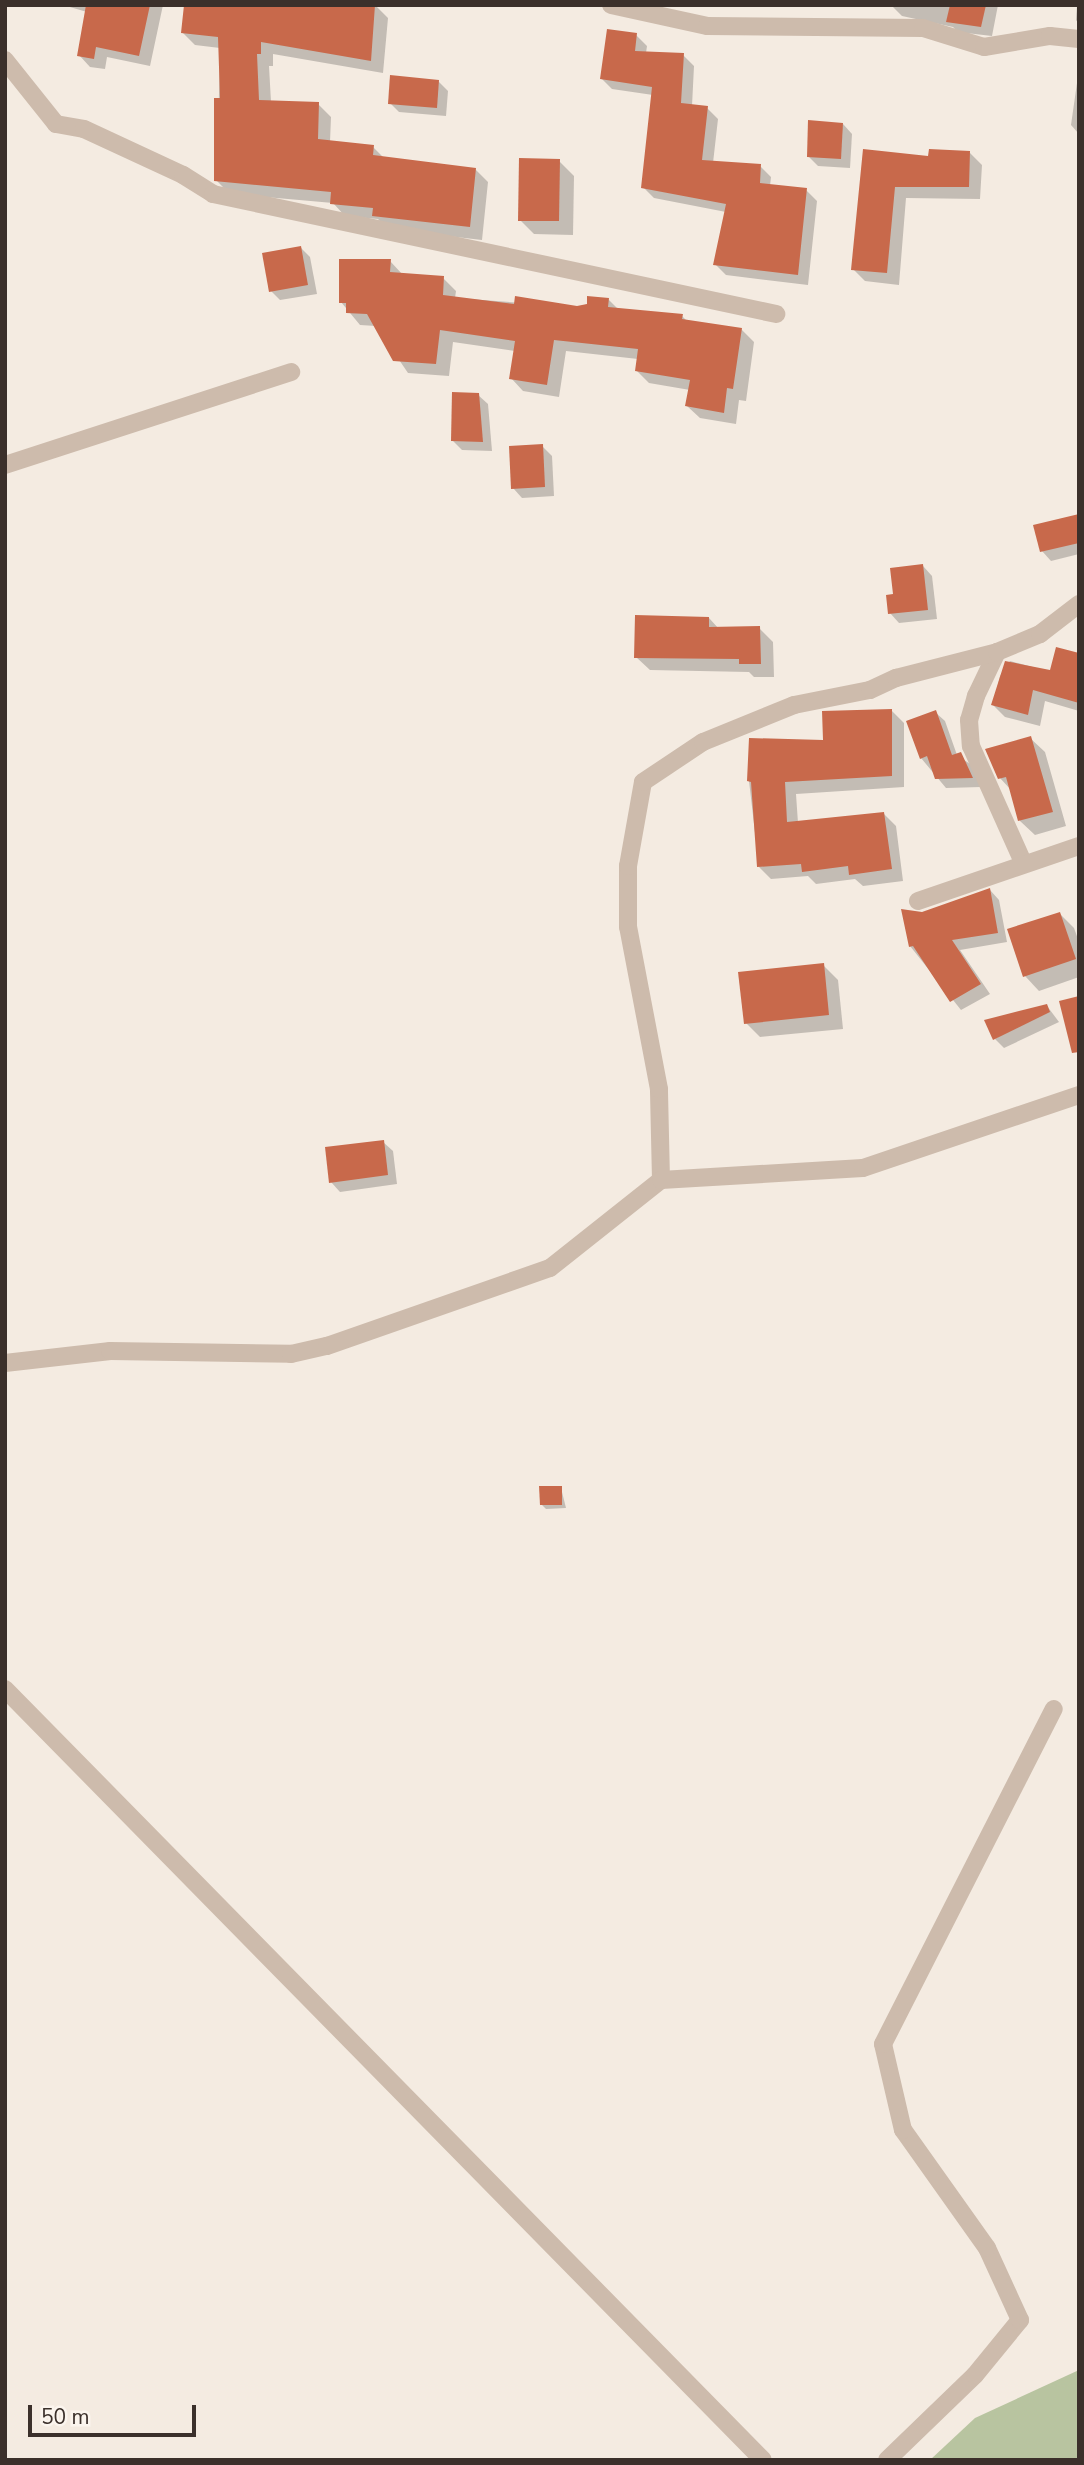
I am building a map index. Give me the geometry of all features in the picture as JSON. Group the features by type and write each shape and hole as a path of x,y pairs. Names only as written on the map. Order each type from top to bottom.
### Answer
{"street":[{"path":"611,5 706,26 923,28 984,47 1050,36 1079,39"},
{"path":"5,60 56,124 84,129 183,175 213,194 776,314"},
{"path":"5,465 291,372"},
{"path":"661,1180 659,1089 628,927 628,866 643,782 703,742 794,705 870,690 896,678 997,652 1040,634 1079,604"},
{"path":"997,652 976,696 969,720 971,746 1023,862"},
{"path":"918,901 1023,862 1079,846"},
{"path":"5,1363 110,1351 291,1354 327,1346 550,1268 661,1180 863,1168 1079,1095"},
{"path":"5,1689 763,2460"},
{"path":"887,2460 975,2375 1020,2320 987,2248 903,2130 883,2044 1054,1709"}],"green space":[{"path":"1079,2370 1079,2460 930,2460 975,2418"}],"building":[{"path":"86,5 150,5 139,56 96,47 94,59 77,56"},
{"path":"184,5 375,5 371,61 261,42 261,54 257,54 259,100 319,102 318,139 374,145 373,155 476,168 470,227 372,216 373,208 330,204 331,192 214,181 214,98 220,98 218,37 181,33"},
{"path":"950,5 986,5 981,27 946,22"},
{"path":"607,29 637,33 635,51 684,53 681,103 708,106 702,160 761,164 760,183 807,188 798,275 713,265 726,204 641,188 652,87 600,79"},
{"path":"390,75 439,80 437,108 388,104"},
{"path":"808,120 843,123 841,159 807,157"},
{"path":"863,149 928,156 929,149 970,151 969,187 895,187 887,273 851,270"},
{"path":"519,158 560,159 559,221 518,221"},
{"path":"301,246 308,285 269,292 262,253"},
{"path":"339,259 391,259 390,272 444,276 443,295 514,304 515,296 577,306 587,304 587,296 609,298 608,307 683,314 682,319 742,328 733,389 727,388 724,413 685,406 690,380 635,371 638,349 554,340 547,385 509,379 515,341 440,330 436,364 393,361 367,314 346,313 346,303 339,303"},
{"path":"452,392 479,393 483,442 451,441"},
{"path":"543,444 545,487 511,489 509,446"},
{"path":"1079,514 1079,543 1040,552 1033,525"},
{"path":"923,564 928,610 888,614 886,595 893,594 890,568"},
{"path":"635,615 709,617 709,627 760,626 761,664 739,664 739,659 634,658"},
{"path":"1056,647 1079,653 1079,703 1033,690 1028,715 991,705 1005,661 1050,670"},
{"path":"892,709 892,776 785,782 787,822 884,812 892,869 849,875 848,866 802,872 801,864 757,867 751,782 747,781 749,738 823,740 822,711"},
{"path":"936,710 952,755 961,752 973,778 935,779 927,756 920,759 906,721"},
{"path":"1031,736 1053,812 1018,821 1006,777 998,779 985,749"},
{"path":"990,888 998,933 952,940 981,984 950,1002 913,946 909,947 901,909 922,912"},
{"path":"1060,912 1076,959 1023,977 1007,929"},
{"path":"824,963 829,1015 744,1024 738,972"},
{"path":"1079,996 1079,1052 1072,1053 1059,1001"},
{"path":"1047,1004 1050,1012 993,1040 984,1020"},
{"path":"384,1140 388,1175 329,1183 325,1147"},
{"path":"539,1486 562,1486 562,1505 540,1505"}]}
